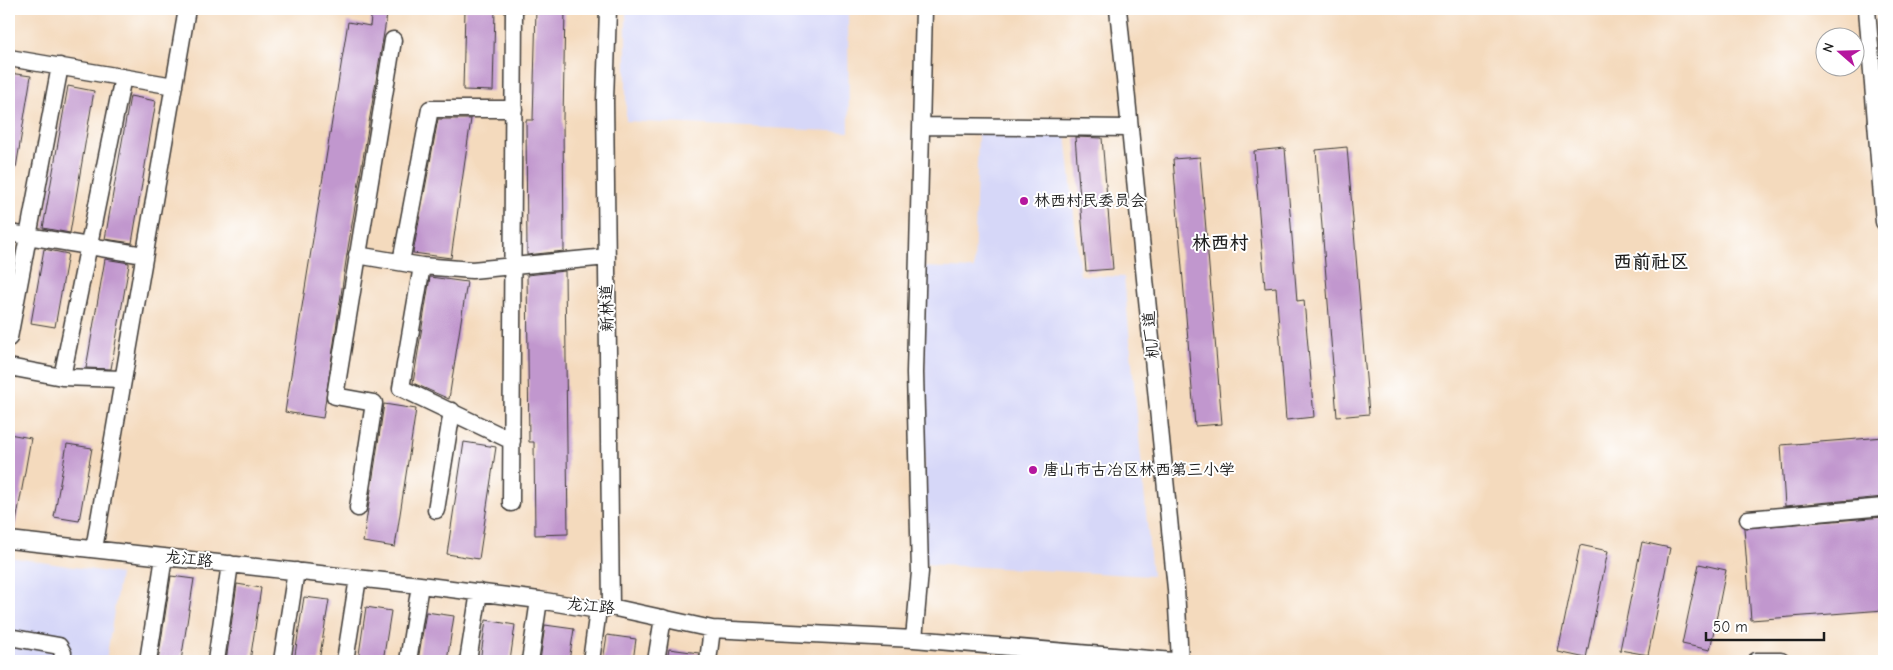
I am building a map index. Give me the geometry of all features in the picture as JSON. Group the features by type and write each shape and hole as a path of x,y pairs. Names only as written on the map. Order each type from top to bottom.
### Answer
{"street":[{"path":"94,549 187,9"},
{"path":"511,504 514,9"},
{"name":"新林道","path":"591,661 604,609 607,257 605,100 608,9"},
{"path":"914,639 920,572 915,373 924,9"},
{"name":"机厂道","path":"1118,9 1176,589 1180,661"},
{"path":"1867,9 1884,222"},
{"path":"358,508 374,403 335,396 393,40"},
{"path":"9,58 174,86"},
{"path":"9,338 60,66"},
{"path":"62,377 123,77"},
{"path":"401,262 430,109 514,109"},
{"path":"921,126 1130,128"},
{"path":"9,233 144,255"},
{"path":"358,255 422,266 472,270 607,257"},
{"path":"422,266 401,388 512,441"},
{"path":"9,366 62,377 122,379"},
{"path":"436,510 452,411"},
{"path":"1748,518 1884,507"},
{"name":"龙江路","path":"9,540 479,592 663,618 712,629 914,639 1173,661"},
{"path":"148,661 164,557"},
{"path":"216,661 230,564"},
{"path":"282,661 296,571"},
{"path":"345,661 358,578"},
{"path":"408,661 420,585"},
{"path":"468,661 479,592"},
{"path":"530,661 539,600"},
{"path":"656,661 663,618"},
{"path":"708,661 712,629"},
{"path":"9,637 59,646 63,653 62,661"},
{"path":"1756,661 1781,661"}],"shaded area":[{"path":"626,9 848,9 849,132 626,121"},
{"name":"唐山市古冶区林西第三小学","path":"978,132 1066,133 1080,275 1124,277 1152,576 924,564 925,267 974,269"},
{"path":"9,557 120,574 106,661 9,661"}],"building":[{"path":"372,9 388,9 347,254 323,418 285,412 348,22 370,26"},
{"path":"465,9 495,9 493,91 463,90"},
{"path":"536,9 565,9 563,119 564,251 527,255 526,120 533,120"},
{"path":"9,73 31,76 16,168 9,167"},
{"path":"68,86 94,91 70,233 43,228"},
{"path":"130,96 156,101 132,243 105,239"},
{"path":"438,119 471,119 451,258 413,253"},
{"path":"1075,137 1102,138 1113,269 1086,271"},
{"path":"1347,147 1369,414 1337,417 1316,150"},
{"path":"1285,148 1297,301 1304,300 1314,417 1286,420 1276,287 1265,288 1254,151"},
{"path":"1200,157 1222,424 1195,426 1173,159"},
{"path":"44,249 68,254 55,327 31,323"},
{"path":"105,259 129,263 111,369 86,368"},
{"path":"565,271 568,534 535,535 534,442 529,442 527,275"},
{"path":"430,277 467,282 449,399 413,383"},
{"path":"384,404 416,409 395,547 363,542"},
{"path":"9,434 31,438 15,528 9,528"},
{"path":"1884,437 1884,497 1785,506 1781,445"},
{"path":"464,442 496,447 479,559 447,554"},
{"path":"67,444 92,448 79,521 54,517"},
{"path":"1884,517 1884,610 1751,620 1744,528"},
{"path":"1642,542 1670,548 1648,655 1620,650"},
{"path":"1580,545 1608,551 1586,658 1558,652"},
{"path":"1699,564 1726,570 1710,650 1682,644"},
{"path":"171,576 194,579 181,661 158,661"},
{"path":"237,584 261,588 250,661 226,661"},
{"path":"304,597 329,600 319,661 294,661"},
{"path":"366,607 391,611 383,661 358,661"},
{"path":"426,612 454,616 447,661 418,661"},
{"path":"486,620 515,625 510,661 480,661"},
{"path":"545,625 574,629 569,661 540,661"},
{"path":"607,635 636,639 633,661 603,661"},
{"path":"669,649 699,653 698,661 667,661"}],"place":[{"name":"林西村民委员会","path":"1024,201"},
{"name":"唐山市古冶区林西第三小学","path":"1033,470"}],"district":[{"name":"林西村","path":"1220,243"},
{"name":"西前社区","path":"1651,262"}]}
